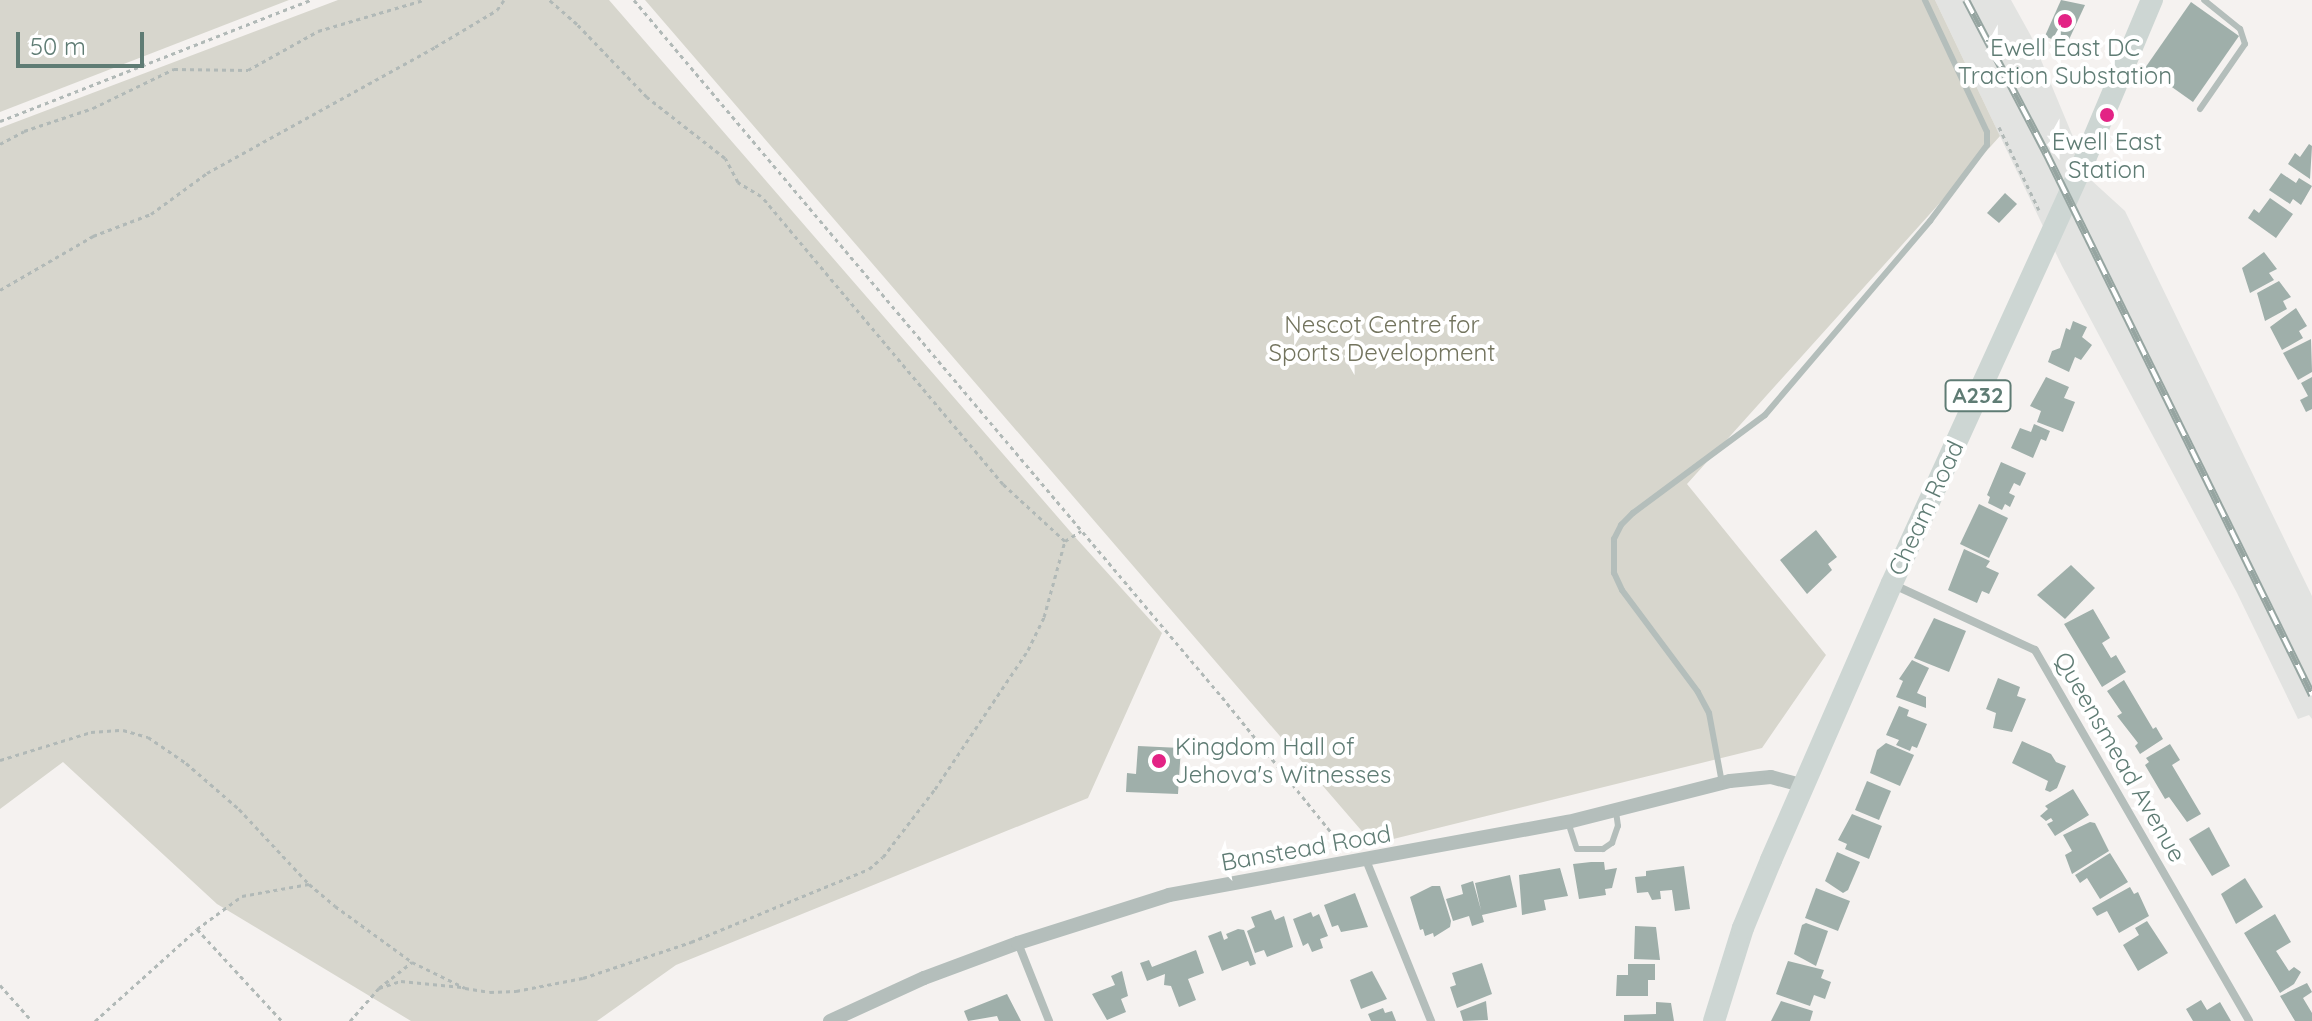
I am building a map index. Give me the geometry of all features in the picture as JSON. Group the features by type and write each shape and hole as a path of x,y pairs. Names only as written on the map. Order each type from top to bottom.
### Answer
{"highway":[{"name":"Cheam Road","path":"1714,1021 1743,928 1804,786 1892,583 2155,0"}],"street":[{"name":"Queensmead Avenue","path":"1892,583 2035,650 2249,1021"},
{"name":"Banstead Road","path":"830,1021 924,978 1018,943 1169,895 1568,822 1722,783 1771,777 1804,786"},
{"path":"1366,860 1431,1021"},
{"path":"1018,943 1049,1021"}],"lane":[{"path":"1722,783 1709,713 1698,692 1622,590 1614,573 1614,539 1621,525 1633,513 1765,415 1930,221 1987,145 1987,132 1925,0"},
{"path":"2200,109 2245,44 2240,29 2204,0"},
{"path":"1568,822 1577,849 1603,849 1612,843 1618,826 1616,811"}],"path":[{"path":"0,121 310,0"},
{"path":"0,144 24,131 93,108 174,69 248,70 318,31 423,0"},
{"path":"0,290 93,236 151,214 207,173 435,47 497,10 504,0"},
{"path":"549,0 647,97 725,158 738,182 761,196 1003,484 1065,541"},
{"path":"634,0 1082,530 1317,814 1340,849 1366,860"},
{"path":"379,988 401,981 516,991 583,978 691,942 876,865 935,789 1028,650 1044,617 1065,541 1082,530"},
{"path":"0,760 91,732 123,730 148,737 186,763 239,809 309,884 412,962 465,988"},
{"path":"95,1021 197,929 242,896 309,884"},
{"path":"197,929 282,1021"},
{"path":"350,1021 379,988 412,962"},
{"path":"0,985 32,1021"}],"shaded area":[{"path":"1935,0 2011,0 2031,36 2091,180 2125,211 2312,596 2312,719 2309,715 2298,719 2237,593 2062,266"}],"green space":[{"path":"0,0 289,0 0,112"},
{"path":"338,0 609,0 1162,633 1088,798 676,965 597,1021 411,1021 217,904 63,762 0,809 0,128"},
{"name":"Nescot Centre for Sports Development","path":"645,0 1935,0 2000,136 1687,484 1826,655 1762,748 1373,844"}],"building":[{"name":"Ewell East DC Traction Substation","path":"2061,0 2085,5 2066,46 2045,36"},
{"path":"2191,2 2239,36 2193,102 2145,68"},
{"path":"2309,144 2312,146 2310,179 2288,164 2295,153 2300,157"},
{"path":"2281,173 2296,183 2299,178 2312,186 2301,205 2293,199 2290,204 2269,190"},
{"path":"2005,193 2017,204 1999,223 1987,213"},
{"path":"2270,198 2293,214 2276,238 2248,218 2254,209 2259,213"},
{"path":"2264,252 2277,269 2269,273 2274,280 2250,293 2242,268"},
{"path":"2279,281 2291,297 2283,301 2287,309 2265,321 2257,293"},
{"path":"2296,308 2307,326 2299,331 2303,338 2282,350 2270,327"},
{"path":"2073,321 2087,327 2082,337 2092,345 2081,360 2075,357 2069,372 2048,362 2052,351 2060,348 2066,328 2070,330"},
{"path":"2311,339 2312,372 2298,380 2283,353"},
{"path":"2046,377 2069,387 2064,398 2075,402 2063,432 2037,422 2041,411 2030,406"},
{"path":"2312,377 2312,409 2306,412 2300,400 2308,396 2301,383"},
{"path":"2034,424 2050,431 2046,441 2041,439 2033,458 2011,448 2020,428 2031,432"},
{"path":"2001,462 2026,473 2020,486 2014,483 2009,493 2015,496 2010,507 2005,504 2002,510 1988,503 1990,497 1987,495"},
{"path":"1979,504 2008,518 1989,558 1960,544"},
{"path":"1816,530 1837,557 1828,564 1832,570 1807,594 1780,560"},
{"path":"1964,549 1990,561 1986,567 1999,573 1989,594 1982,591 1977,603 1948,590"},
{"path":"2071,565 2095,588 2065,619 2037,595"},
{"path":"2093,609 2110,638 2102,643 2111,658 2116,655 2126,672 2102,687 2064,624"},
{"path":"1934,618 1966,631 1949,672 1914,658"},
{"path":"1912,660 1929,668 1917,693 1926,697 1926,708 1896,697 1903,681 1899,679"},
{"path":"1998,678 2020,687 2017,696 2026,699 2012,732 1993,728 1996,713 1986,709"},
{"path":"2124,680 2153,729 2156,727 2163,739 2140,754 2135,746 2138,743 2117,716 2122,713 2107,691"},
{"path":"1899,706 1909,710 1907,716 1927,724 1917,748 1912,746 1910,751 1896,745 1899,740 1886,735"},
{"path":"2022,741 2051,754 2056,762 2066,766 2057,788 2050,792 2045,790 2048,781 2012,763"},
{"path":"1886,743 1914,755 1900,786 1870,773 1877,750"},
{"path":"2170,744 2180,760 2172,765 2201,814 2187,822 2169,797 2165,799 2145,765 2149,762 2146,758"},
{"name":"Kingdom Hall of Jehova's Witnesses","path":"1138,746 1181,748 1178,794 1126,792 1127,773 1136,774"},
{"path":"1867,781 1891,791 1879,820 1855,810"},
{"path":"2073,789 2089,815 2055,836 2047,824 2053,821 2051,818 2046,821 2040,816 2048,809 2045,806"},
{"path":"1852,814 1882,826 1869,859 1845,849 1847,844 1838,840"},
{"path":"2090,822 2095,823 2109,851 2072,874 2065,855 2072,851 2063,835"},
{"path":"2209,827 2230,866 2212,876 2189,839"},
{"path":"1837,852 1860,862 1848,890 1843,893 1825,881"},
{"path":"2110,853 2128,882 2100,899 2087,878 2080,883 2075,875"},
{"path":"1604,862 1605,870 1617,868 1612,888 1605,889 1606,895 1579,899 1573,864"},
{"path":"1684,866 1690,909 1675,911 1672,890 1660,891 1661,899 1652,900 1648,892 1637,893 1635,877 1646,876 1646,871"},
{"path":"1560,868 1568,896 1544,900 1546,910 1522,915 1519,875"},
{"path":"1510,875 1517,907 1482,915 1484,922 1472,926 1469,916 1453,921 1446,899 1463,894 1461,885 1473,881 1481,910 1475,883"},
{"path":"2245,878 2263,907 2236,924 2221,894"},
{"path":"1432,886 1440,886 1451,921 1450,927 1434,937 1433,933 1425,936 1423,929 1420,930 1410,897"},
{"path":"2130,887 2134,894 2138,892 2149,916 2119,933 2107,911 2097,916 2092,908"},
{"path":"1816,888 1850,901 1838,931 1805,918"},
{"path":"1355,893 1368,927 1341,932 1338,925 1332,927 1324,905"},
{"path":"1271,910 1275,920 1284,916 1293,947 1267,957 1264,950 1255,953 1247,931 1255,927 1251,917"},
{"path":"1311,912 1313,917 1319,914 1328,936 1320,939 1323,948 1312,952 1308,943 1303,946 1293,919"},
{"path":"2275,914 2291,942 2276,951 2289,971 2294,967 2301,972 2294,984 2280,993 2244,933"},
{"path":"2147,921 2168,953 2138,971 2123,945 2139,935 2135,928"},
{"path":"1806,923 1828,931 1816,966 1794,954 1802,925"},
{"path":"1635,926 1656,927 1660,960 1634,959"},
{"path":"1244,930 1256,964 1250,966 1248,961 1222,971 1208,936 1221,931 1224,940 1228,938 1226,934"},
{"path":"1196,950 1204,973 1188,979 1196,1000 1179,1007 1171,986 1164,985 1165,974 1147,981 1140,963 1149,960 1152,967"},
{"path":"1788,961 1824,970 1821,978 1831,982 1825,999 1814,995 1810,1006 1776,994"},
{"path":"1482,963 1492,994 1457,1008 1450,987 1456,985 1452,973"},
{"path":"1628,964 1655,964 1655,980 1648,980 1648,996 1616,996 1617,975 1628,975"},
{"path":"1122,971 1128,996 1121,999 1126,1012 1107,1020 1092,994 1115,985 1111,976"},
{"path":"1372,971 1387,999 1361,1009 1350,980"},
{"path":"2307,983 2312,992 2303,998 2312,1013 2312,1021 2295,1021 2280,996"},
{"path":"1007,994 1021,1021 999,1021 997,1016 968,1021 964,1011"},
{"path":"2201,1000 2207,1010 2220,1002 2231,1021 2193,1021 2186,1009"},
{"path":"1486,1001 1488,1020 1463,1021 1460,1011"},
{"path":"1781,1001 1813,1011 1810,1021 1771,1021"},
{"path":"1656,1002 1671,1003 1674,1021 1624,1021 1624,1015 1656,1014"},
{"path":"1383,1008 1385,1013 1392,1011 1396,1021 1371,1021 1368,1014"}],"railway":[{"path":"1966,0 2046,153 2312,695"}],"place":[{"name":"Ewell East DC Traction Substation","path":"2065,21"},
{"name":"Ewell East Station","path":"2107,115"},
{"name":"Kingdom Hall of Jehova's Witnesses","path":"1159,761"}]}
